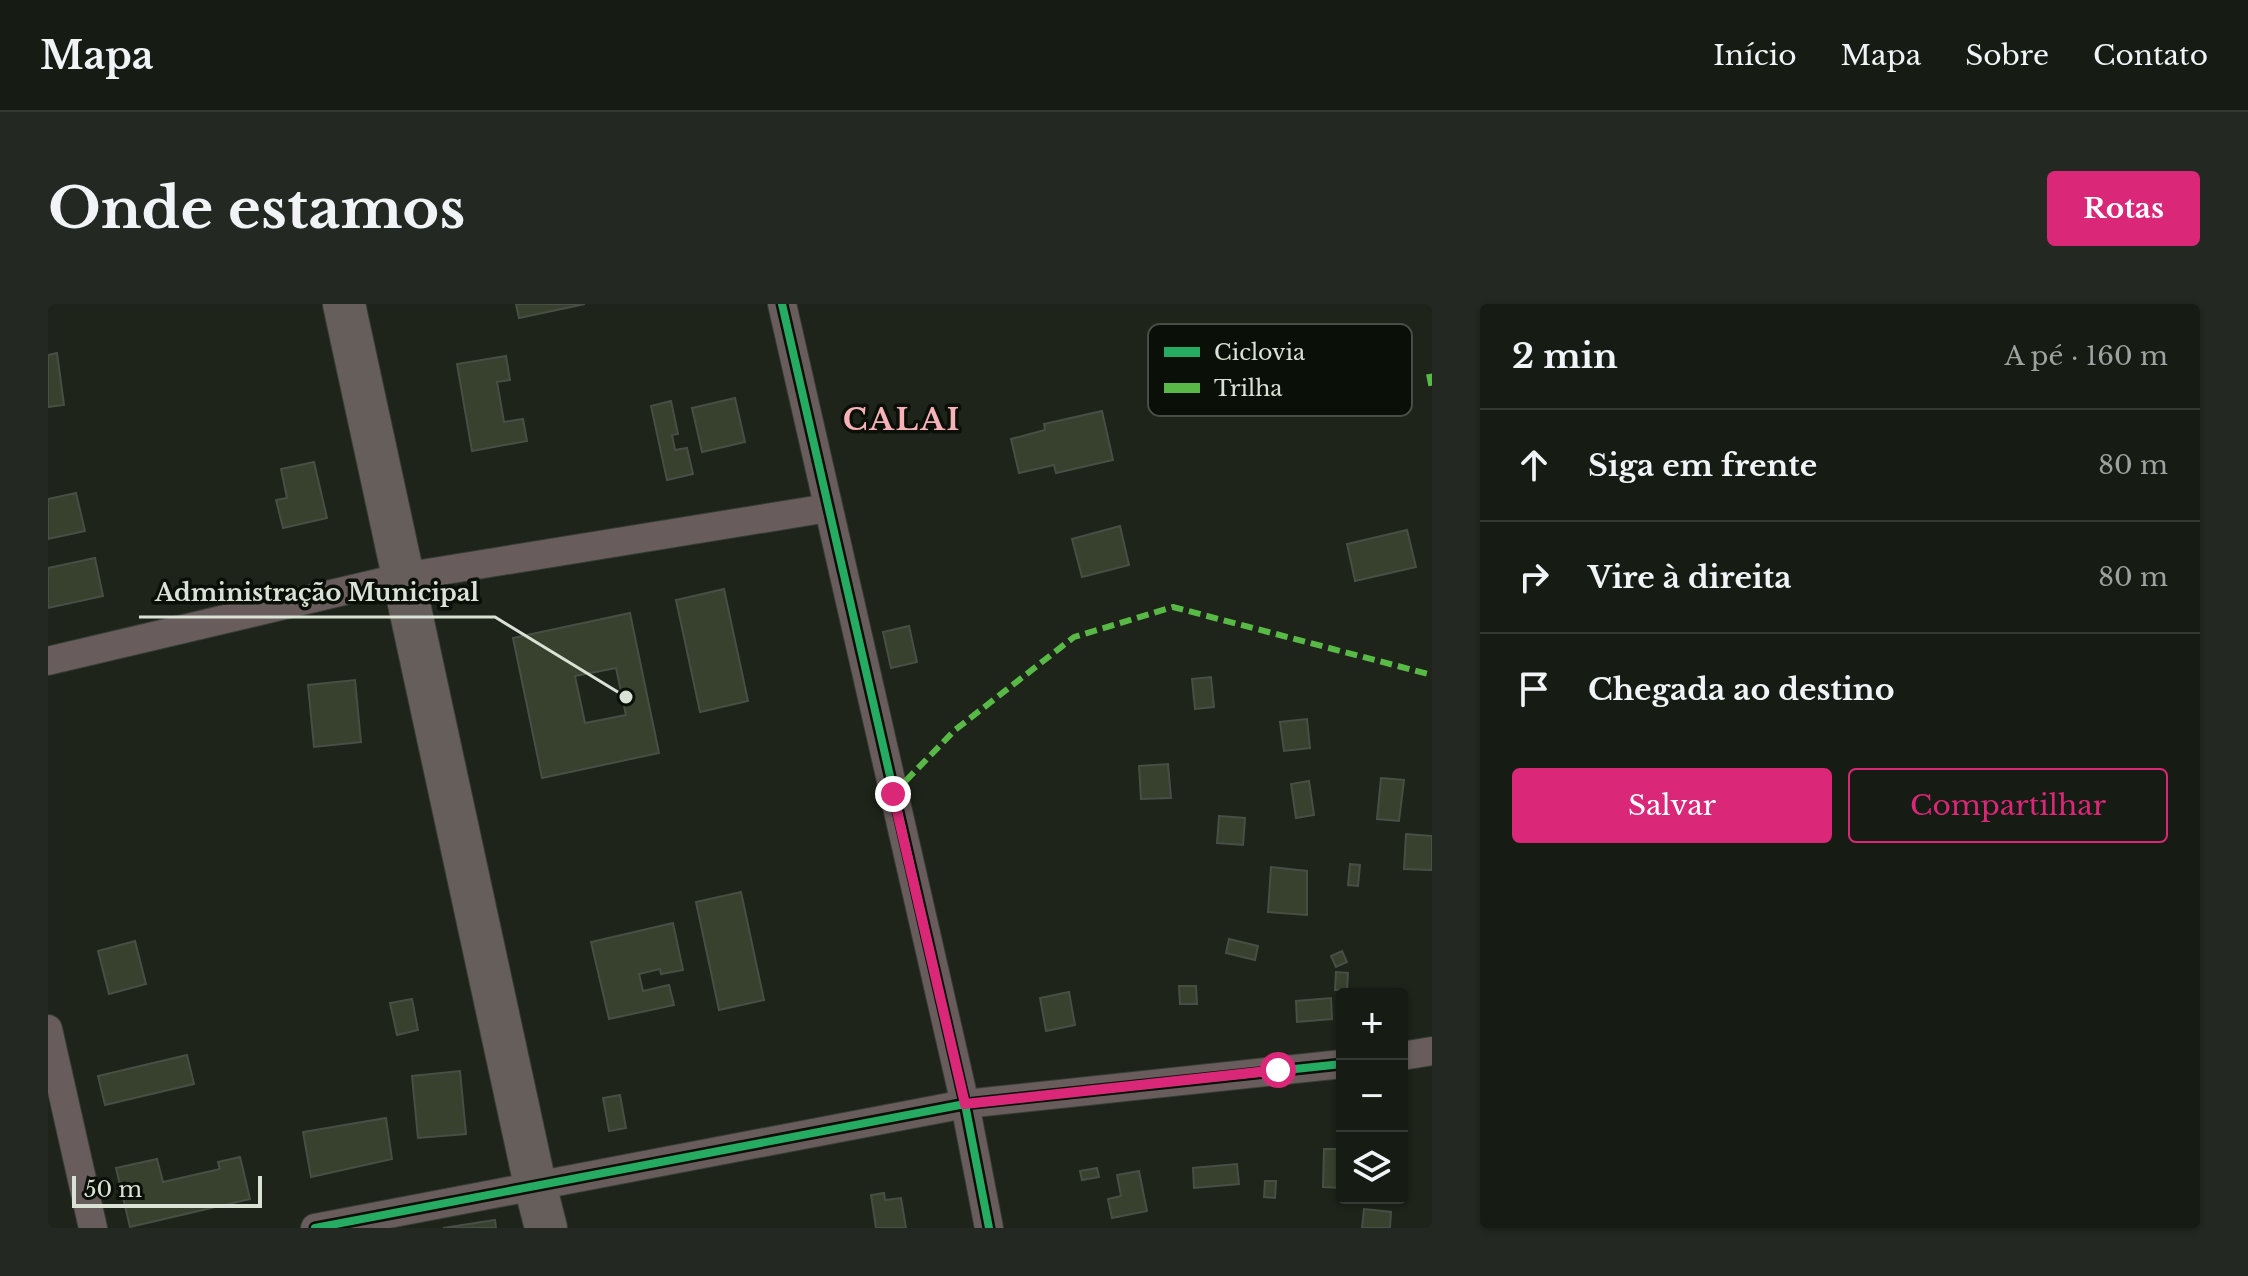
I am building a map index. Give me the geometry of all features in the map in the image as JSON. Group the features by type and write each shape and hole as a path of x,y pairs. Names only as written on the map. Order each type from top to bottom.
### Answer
{"main road":[{"path":"344,304 546,1228"}],"street":[{"path":"782,304 965,1104 989,1228"},
{"path":"48,661 403,577 828,508"},
{"path":"48,1029 93,1228"},
{"path":"1408,1055 1432,1051"},
{"path":"315,1228 965,1104 1336,1065"}],"building":[{"path":"516,304 585,304 519,318"},
{"path":"57,353 64,405 48,407 48,355"},
{"path":"506,356 510,380 497,382 504,422 523,419 527,441 472,451 457,364"},
{"path":"735,398 745,442 702,452 692,408"},
{"path":"671,401 678,434 672,435 675,450 687,448 693,474 667,480 651,406"},
{"path":"1102,411 1113,460 1056,473 1054,465 1019,473 1011,439 1045,430 1044,424"},
{"path":"314,462 327,518 283,528 276,500 287,498 281,469"},
{"path":"76,493 85,531 48,539 48,499"},
{"path":"1120,526 1129,565 1082,577 1072,539"},
{"path":"1407,530 1416,567 1355,581 1347,544"},
{"path":"95,558 103,596 48,608 48,568"},
{"path":"724,589 748,701 700,712 676,600"},
{"path":"630,613 659,753 542,778 513,638","holes":["616,668 626,715 585,723 575,676"]},
{"path":"909,626 917,662 891,668 883,632"},
{"path":"1211,677 1214,707 1195,709 1192,679"},
{"path":"355,680 361,742 314,747 308,685"},
{"path":"1307,719 1310,748 1284,751 1280,722"},
{"path":"1168,764 1171,798 1141,799 1139,766"},
{"path":"1381,778 1404,780 1399,821 1377,819"},
{"path":"1309,781 1314,815 1296,818 1291,784"},
{"path":"1219,816 1245,818 1243,845 1217,843"},
{"path":"1406,834 1432,836 1432,870 1404,869"},
{"path":"1350,864 1360,865 1358,886 1348,885"},
{"path":"1271,867 1307,871 1307,915 1268,912"},
{"path":"741,892 764,1000 719,1010 696,902"},
{"path":"673,923 683,970 661,974 660,969 639,974 643,991 669,985 674,1005 609,1019 591,942"},
{"path":"1229,939 1258,946 1255,960 1226,953"},
{"path":"135,941 146,984 109,994 98,951"},
{"path":"1342,951 1347,962 1336,967 1331,956"},
{"path":"1336,972 1348,973 1347,988 1335,990"},
{"path":"1179,986 1196,986 1197,1004 1180,1004"},
{"path":"1069,992 1075,1025 1046,1031 1040,998"},
{"path":"1331,998 1332,1019 1297,1022 1296,1001"},
{"path":"412,999 418,1030 397,1035 390,1003"},
{"path":"187,1055 194,1084 105,1105 98,1076"},
{"path":"460,1071 466,1134 418,1138 412,1076"},
{"path":"620,1095 626,1128 609,1131 603,1098"},
{"path":"386,1118 392,1159 311,1177 303,1132"},
{"path":"1324,1149 1336,1149 1336,1188 1323,1187"},
{"path":"240,1157 250,1199 130,1227 116,1168 157,1159 163,1182 220,1169 218,1162"},
{"path":"1237,1164 1239,1184 1194,1188 1193,1168"},
{"path":"1097,1168 1099,1177 1082,1180 1080,1171"},
{"path":"1139,1171 1147,1211 1112,1218 1108,1199 1121,1196 1117,1175"},
{"path":"1265,1181 1276,1181 1275,1198 1264,1197"},
{"path":"884,1193 885,1200 901,1198 906,1228 876,1228 871,1195"},
{"path":"1364,1209 1391,1212 1390,1228 1362,1228"},
{"path":"495,1220 496,1228 443,1228"}],"marked path":[{"path":"1429,374 1432,389"},
{"path":"893,794 955,730 1074,637 1173,607 1432,675"}],"cycle path":[{"path":"782,304 965,1104 989,1228"},
{"path":"315,1228 965,1104 1336,1065"}],"place":[{"name":"Administração Municipal","path":"626,697"}],"district":[{"name":"CALAI","path":"902,420"}],"route":[{"path":"893,794 965,1104 1278,1070"}]}
